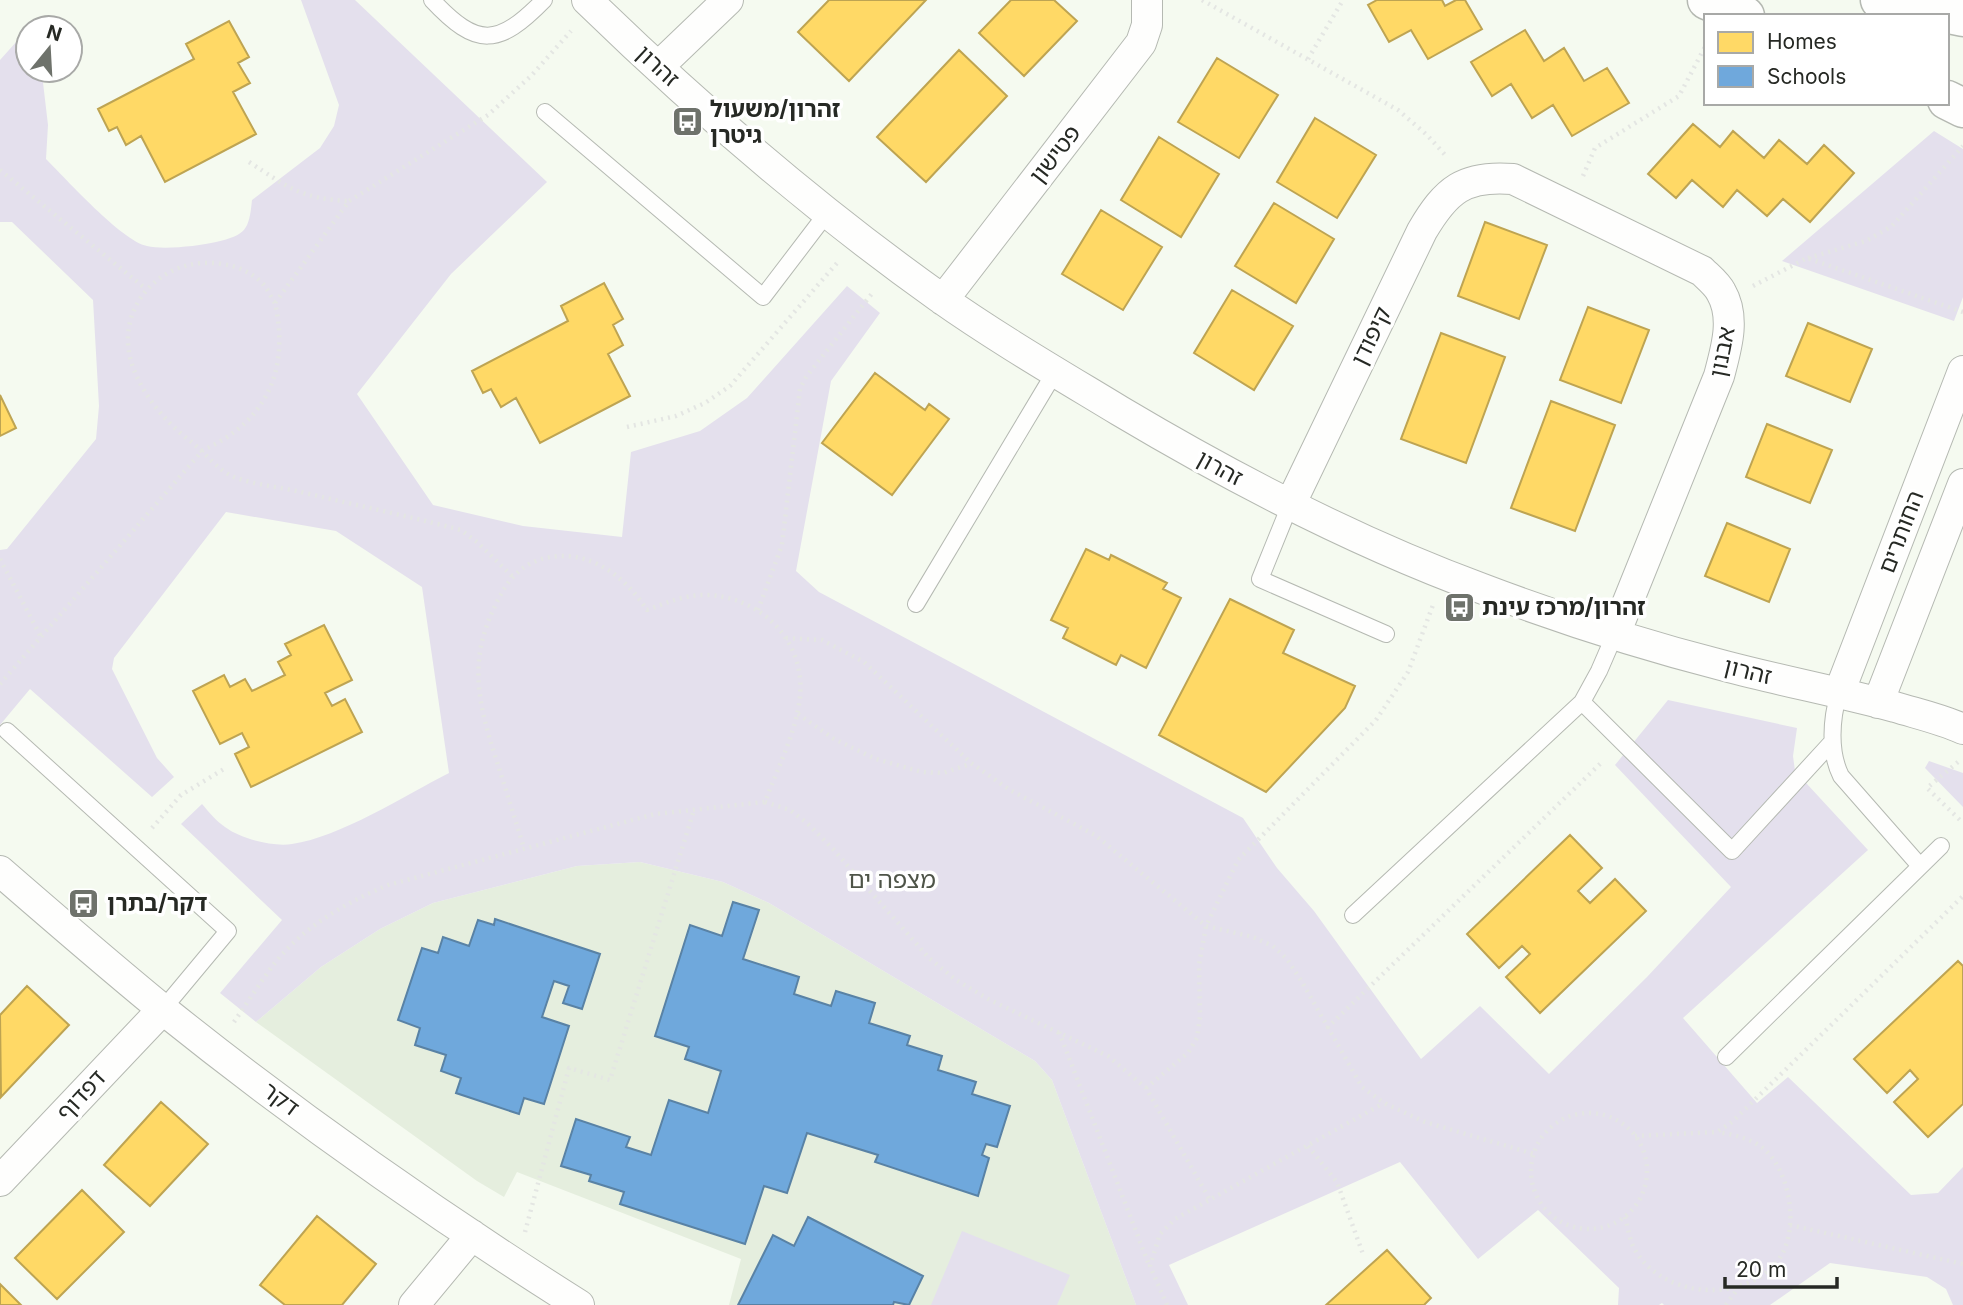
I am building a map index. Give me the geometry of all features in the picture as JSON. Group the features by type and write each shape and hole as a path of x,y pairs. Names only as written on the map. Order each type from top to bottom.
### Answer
{"street":[{"path":"658,67 728,0"},
{"name":"פטישון","path":"943,300 1141,43 1147,25 1147,0"},
{"path":"1707,0 1740,14"},
{"path":"1880,0 1948,14"},
{"name":"זהרון","path":"590,3 658,67 827,213 894,265 1055,372 1162,435 1290,505 1371,543 1480,588 1615,634 1724,666 1949,722 1963,729"},
{"name":"אבנון","path":"1469,181 1490,177 1513,179 1702,271 1721,292 1730,317 1728,342 1719,376 1615,634"},
{"name":"קיפודן","path":"1290,505 1422,232 1433,213 1451,194 1469,181"},
{"name":"החותרים","path":"1839,693 1963,371"},
{"path":"1920,484 1962,491"},
{"name":"החותרים","path":"1878,703 1962,491"},
{"name":"דקר","path":"0,871 163,1009 355,1154 579,1305"},
{"name":"דפדוף","path":"0,1181 163,1009"},
{"path":"414,1305 472,1235"}],"lane":[{"path":"432,0 456,24 473,34 489,36 504,32 520,23 544,0"},
{"path":"545,112 763,297 827,213"},
{"path":"916,604 1055,372"},
{"path":"1290,505 1260,579 1386,635"},
{"path":"1353,915 1582,702 1615,634"},
{"path":"1839,693 1832,742 1834,762 1841,776 1920,866"},
{"path":"1582,702 1732,852 1832,742"},
{"path":"7,731 228,931 163,1009"},
{"path":"1726,1057 1941,846"}],"path":[{"path":"1202,0 1398,110 1427,135 1469,181"},
{"path":"1308,60 1343,0"},
{"path":"275,303 349,201 488,115 531,76 590,3"},
{"path":"1570,206 1595,148 1679,96 1704,49"},
{"path":"1724,301 1807,258 1866,241 1892,226 1963,146"},
{"path":"249,162 294,191 319,199 349,201"},
{"path":"0,170 146,289"},
{"path":"627,427 677,416 705,403 730,386 859,238"},
{"path":"1807,258 1963,312"},
{"path":"0,684 203,450 226,440 245,425 260,407 270,387 280,344 279,323 275,303 264,285 249,273 231,265 212,262 175,268 158,277 146,289 135,308 129,327 128,347 133,368 143,389 178,431 203,450 223,470 234,476 461,530 512,576"},
{"path":"758,610 782,545 800,389 806,377 894,265"},
{"path":"524,848 483,719 477,667 484,631 512,576 529,563 547,557 566,556 605,568 636,594 647,610 676,598 705,595 733,599 758,610 779,627 794,650 801,679 798,714 765,802"},
{"path":"0,559 41,637"},
{"path":"1146,1088 1188,1053 1197,1038 1200,1017 1199,965 1206,926 1238,860 1376,720 1408,671 1445,573"},
{"path":"786,638 822,640 864,662 971,763 1010,790 1095,835 1206,926 1253,937 1273,946 1295,970 1363,1087 1384,1104 1425,1122 1534,1154"},
{"path":"798,714 834,739 876,758 922,772 943,773 971,763"},
{"path":"1327,1028 1623,743"},
{"path":"1963,757 1927,788 1963,823"},
{"path":"136,848 181,795 224,769"},
{"path":"215,1049 275,963 309,929 347,904 388,885 655,814 765,802 790,810 807,823 929,958 956,980 990,1000 1108,1056 1146,1088 1210,1200"},
{"path":"516,1265 569,1068 610,1080 694,810"},
{"path":"1717,1132 1732,1122 1963,896"},
{"path":"1059,1031 1167,1305"},
{"path":"1150,1266 1160,1234 1175,1219 1384,1104"},
{"path":"1573,1116 1607,1116 1618,1121 1635,1136 1645,1155 1647,1178 1640,1200 1616,1223 1594,1229 1572,1226 1551,1215 1538,1198 1534,1187 1534,1154 1546,1133 1573,1116"},
{"path":"1625,1217 1633,1248 1653,1271 1678,1287 1707,1293 1736,1290 1762,1278 1781,1256 1790,1225 1786,1187 1781,1171 1773,1158 1750,1140 1717,1132 1635,1136"},
{"path":"1308,1146 1336,1182 1364,1258"},
{"path":"1790,1225 1963,1264"},
{"path":"1726,1305 1736,1290"}],"shaded area":[{"path":"301,0 355,0 547,182 451,274 357,394 433,505 523,526 622,537 631,452 700,431 747,398 847,286 880,313 831,381 796,571 819,592 1243,818 1277,868 1314,911 1421,1059 1480,1006 1549,1074 1647,977 1731,887 1615,765 1668,700 1797,728 1793,756 1795,771 1868,850 1683,1018 1757,1103 1788,1077 1911,1195 1938,1193 1963,1167 1963,1305 1953,1305 1946,1289 1927,1277 1830,1263 1770,1305 1618,1305 1619,1288 1538,1210 1478,1259 1400,1162 1169,1265 1188,1305 1136,1305 1052,1080 1035,1061 769,903 723,882 640,862 577,866 433,903 380,929 321,967 256,1022 220,993 282,920 181,824 202,804 222,825 240,835 267,843 292,844 351,825 449,773 422,587 336,531 226,512 114,658 112,669 157,758 174,777 152,797 30,689 0,725 0,550 7,549 96,439 99,406 93,300 12,222 0,222 0,60 14,44 14,84 43,84 48,125 46,159 109,222 136,242 154,247 191,246 240,234 247,225 252,200 320,148 334,126 339,105"},
{"path":"1934,131 1963,149 1963,297 1954,321 1782,261"},
{"path":"1929,761 1963,773 1963,807 1925,768"},
{"path":"640,862 723,882 769,903 1035,1061 1052,1080 1136,1305 729,1305 741,1259 517,1172 504,1197 477,1181 256,1022 321,967 380,929 433,903 577,866"},
{"path":"962,1231 1070,1275 1057,1305 931,1305"}],"building: Homes":[{"path":"829,0 926,0 849,81 798,32"},
{"path":"1011,0 1054,0 1077,21 1024,76 979,33"},
{"path":"1377,0 1442,0 1445,6 1456,0 1465,0 1482,29 1428,59 1411,30 1389,42 1368,5"},
{"path":"229,21 249,57 238,63 250,83 233,92 256,134 165,182 141,136 126,145 117,127 109,131 98,109 194,59 186,44"},
{"path":"1525,30 1544,61 1564,48 1584,81 1607,68 1629,103 1572,136 1553,105 1532,118 1511,84 1492,96 1471,62"},
{"path":"959,50 1007,96 926,182 877,137"},
{"path":"1217,58 1278,95 1239,158 1178,122"},
{"path":"1315,118 1376,155 1337,218 1277,182"},
{"path":"1693,124 1720,147 1733,131 1764,158 1779,140 1807,164 1824,145 1854,173 1810,222 1783,199 1767,216 1737,190 1723,207 1692,180 1676,198 1648,174"},
{"path":"1159,137 1219,174 1181,237 1121,200"},
{"path":"1274,203 1334,239 1296,303 1235,266"},
{"path":"1101,210 1162,247 1123,310 1062,274"},
{"path":"1485,222 1547,245 1519,319 1458,296"},
{"path":"604,283 623,319 613,325 623,345 608,354 630,396 540,443 516,398 501,407 491,389 483,393 472,371 568,321 561,306"},
{"path":"1232,290 1293,326 1254,390 1194,353"},
{"path":"1588,307 1649,330 1621,403 1560,380"},
{"path":"1808,323 1872,349 1850,402 1786,376"},
{"path":"1441,333 1505,357 1466,463 1401,439"},
{"path":"875,373 925,410 929,404 949,419 892,495 822,443"},
{"path":"0,395 16,428 0,436"},
{"path":"1551,401 1615,425 1575,531 1511,508"},
{"path":"1767,424 1832,450 1810,503 1746,477"},
{"path":"1727,523 1790,549 1769,602 1705,576"},
{"path":"1086,549 1109,560 1111,555 1167,583 1163,589 1181,598 1146,668 1121,655 1116,665 1063,638 1068,628 1051,620"},
{"path":"1230,599 1294,630 1283,653 1355,686 1345,708 1266,792 1159,735"},
{"path":"324,625 352,680 325,693 332,706 345,699 362,732 251,787 235,754 249,747 242,733 220,744 193,691 224,675 230,687 245,679 252,691 285,675 278,662 291,655 285,644"},
{"path":"1570,835 1602,868 1578,891 1590,903 1615,879 1646,911 1540,1013 1506,977 1530,954 1522,946 1499,968 1467,934"},
{"path":"1958,961 1963,966 1963,1104 1928,1137 1894,1102 1918,1079 1910,1070 1887,1093 1854,1059"},
{"path":"27,986 69,1025 1,1097 0,1015"},
{"path":"161,1102 208,1144 150,1206 104,1165"},
{"path":"82,1190 124,1232 57,1299 15,1258"},
{"path":"317,1216 376,1264 342,1305 285,1305 260,1285"},
{"path":"1387,1250 1431,1298 1424,1305 1326,1305"},
{"path":"0,1284 21,1305 0,1305"}],"building: Schools":[{"path":"733,902 759,910 743,959 799,977 794,994 831,1006 836,991 875,1003 869,1023 910,1036 907,1045 942,1056 938,1070 976,1082 972,1094 1010,1106 997,1147 986,1144 982,1155 989,1158 978,1196 875,1162 878,1155 807,1133 787,1193 764,1186 745,1244 620,1204 624,1192 589,1181 591,1175 561,1166 576,1119 630,1137 626,1147 651,1155 669,1100 708,1113 721,1071 685,1059 689,1047 655,1036 690,925 722,936"},
{"path":"495,919 600,954 582,1009 563,1003 569,986 554,981 542,1017 569,1026 544,1104 524,1098 519,1114 456,1093 461,1078 441,1071 446,1055 415,1045 420,1028 398,1020 422,948 438,953 443,937 469,946 478,920 494,925"},
{"path":"808,1217 923,1276 909,1305 894,1302 893,1305 738,1305 773,1235 794,1246"}],"place":[{"name":"זהרון/משעול גיטרן","path":"687,122"},
{"name":"זהרון/מרכז עינת","path":"1459,607"},
{"name":"דקר/בתרן","path":"84,903"}],"district":[{"name":"מצפה ים","path":"892,880"}]}
